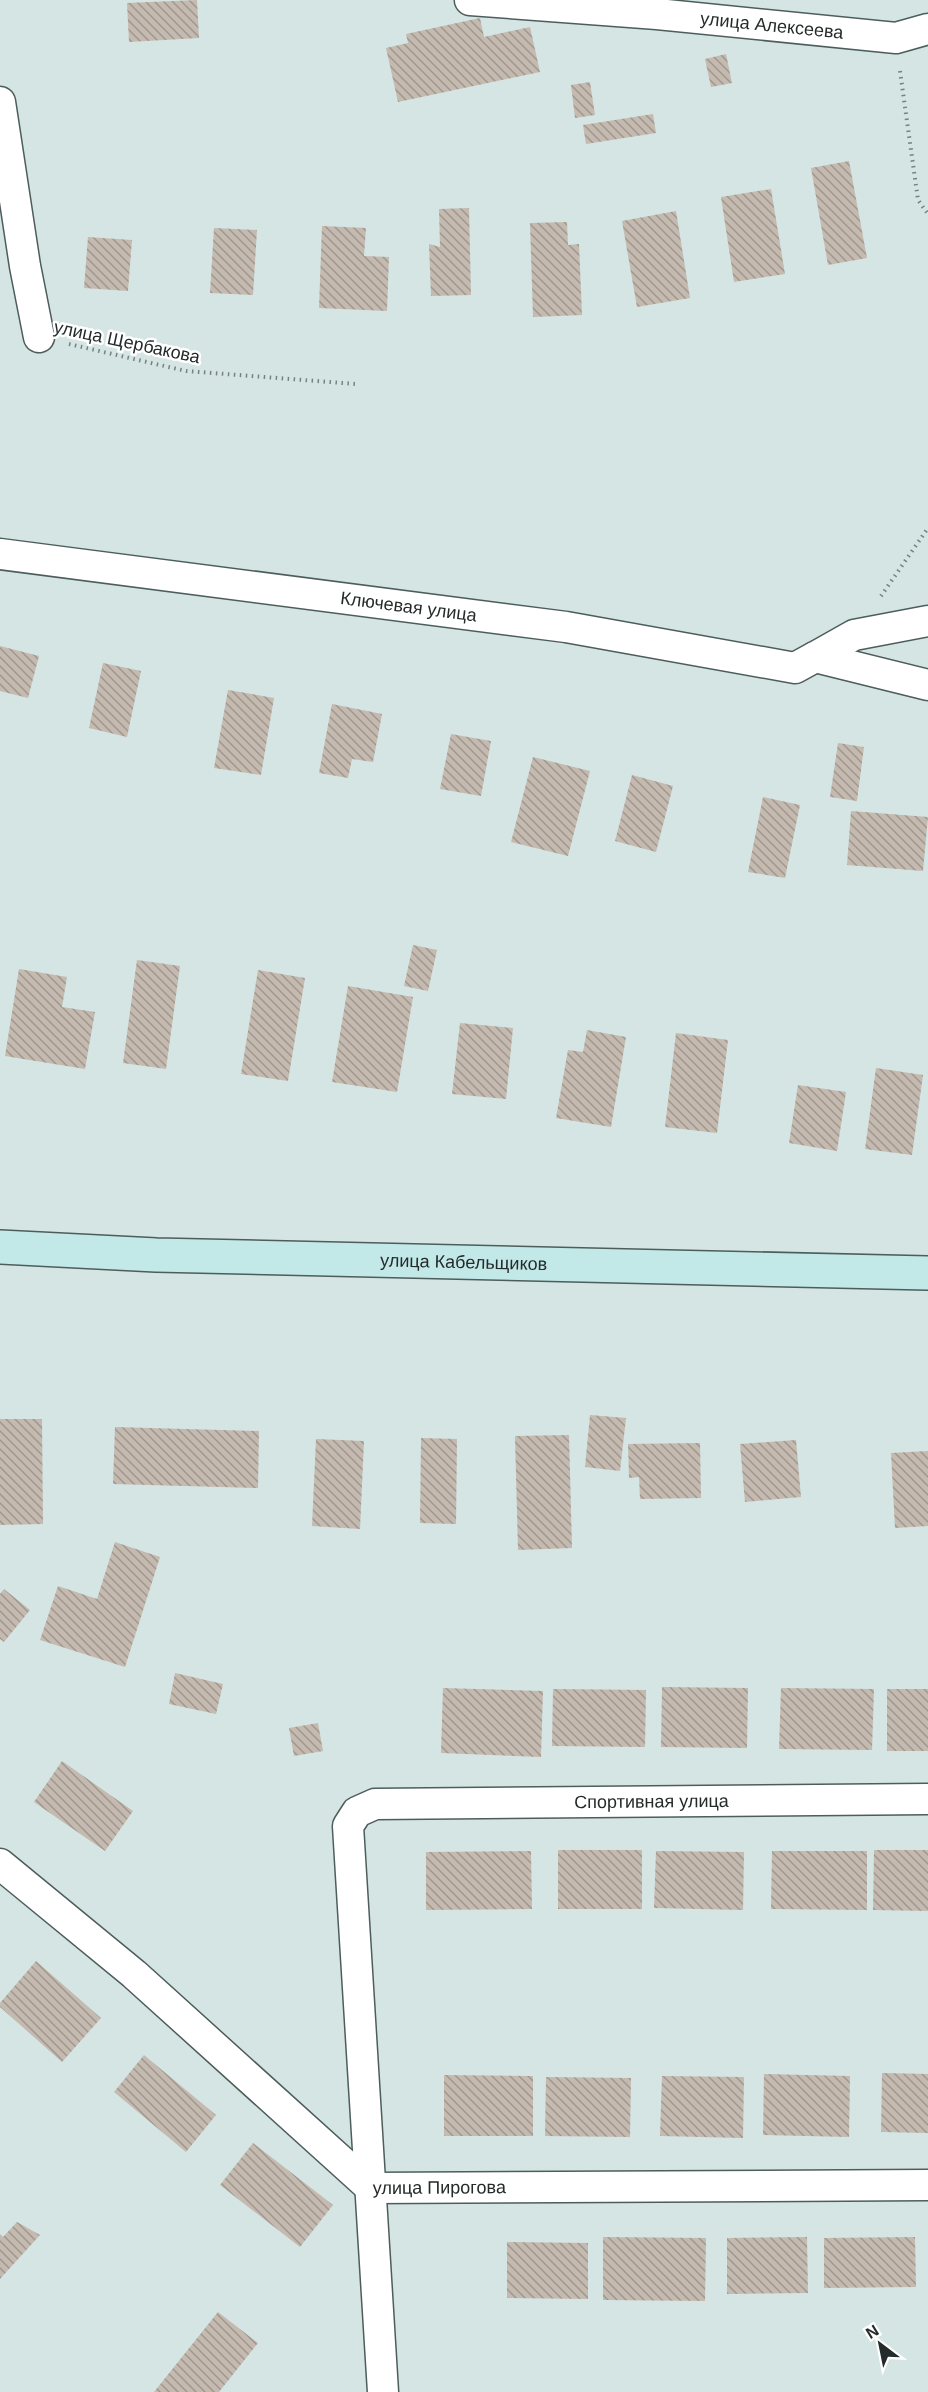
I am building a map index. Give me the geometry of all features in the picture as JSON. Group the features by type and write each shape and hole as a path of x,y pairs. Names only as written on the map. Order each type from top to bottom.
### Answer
{"street":[{"name":"улица Алексеева","path":"470,0 657,14 896,38 928,29"},
{"path":"0,102 25,266 39,337"},
{"name":"Ключевая улица","path":"0,554 566,627 795,668 854,635 928,621"},
{"path":"815,657 928,686"},
{"name":"улица Кабельщиков","path":"0,1246 156,1255 928,1273"},
{"name":"Спортивная улица","path":"371,2188 348,1826 357,1812 375,1804 928,1799"},
{"name":"улица Пирогова","path":"0,1864 134,1974 371,2188 928,2185"},
{"path":"371,2188 383,2392"}],"path":[{"path":"896,38 918,200 928,214"},
{"name":"улица Щербакова","path":"39,337 186,371 356,384"},
{"path":"854,635 928,528"}],"building":[{"path":"197,0 199,38 129,42 127,3"},
{"path":"480,18 484,37 530,27 540,72 398,102 386,48 408,43 406,34"},
{"path":"726,54 732,83 711,87 705,59"},
{"path":"590,82 595,115 575,118 571,85"},
{"path":"653,114 656,133 586,144 583,125"},
{"path":"849,161 867,258 828,265 811,168"},
{"path":"771,189 785,274 734,282 721,197"},
{"path":"469,208 471,295 431,296 429,244 440,247 439,209"},
{"path":"676,211 690,298 637,307 622,221"},
{"path":"567,222 568,245 579,244 582,315 533,317 530,223"},
{"path":"322,226 366,228 364,256 389,257 387,311 319,308"},
{"path":"214,228 257,230 253,295 210,293"},
{"path":"88,237 132,240 128,291 84,288"},
{"path":"0,646 39,656 28,698 0,691"},
{"path":"103,663 141,671 127,737 89,728"},
{"path":"228,690 274,698 261,775 214,768"},
{"path":"332,704 382,714 373,762 352,759 348,778 319,773"},
{"path":"451,734 491,741 481,796 440,789"},
{"path":"838,743 864,747 857,801 830,797"},
{"path":"533,757 590,771 568,856 511,842"},
{"path":"632,775 673,786 656,852 615,841"},
{"path":"763,797 800,805 785,878 748,872"},
{"path":"851,811 928,817 923,871 847,865"},
{"path":"413,945 437,950 428,991 404,986"},
{"path":"137,960 180,966 166,1069 123,1063"},
{"path":"19,969 67,977 62,1007 95,1012 85,1069 5,1056"},
{"path":"258,970 305,978 288,1081 241,1074"},
{"path":"348,986 413,997 397,1092 332,1082"},
{"path":"460,1023 513,1028 506,1099 452,1094"},
{"path":"587,1030 626,1037 611,1127 556,1118 568,1050 583,1052"},
{"path":"676,1033 728,1040 717,1133 665,1127"},
{"path":"876,1068 923,1075 912,1155 865,1149"},
{"path":"798,1085 846,1092 837,1151 789,1143"},
{"path":"590,1415 626,1418 620,1471 585,1467"},
{"path":"0,1419 42,1419 43,1524 0,1525"},
{"path":"115,1427 259,1431 258,1488 113,1484"},
{"path":"569,1435 572,1548 518,1550 515,1436"},
{"path":"421,1438 457,1439 456,1524 420,1523"},
{"path":"316,1439 364,1441 360,1529 312,1526"},
{"path":"796,1440 801,1497 745,1502 740,1444"},
{"path":"700,1443 701,1498 640,1499 639,1477 629,1478 628,1444"},
{"path":"928,1451 928,1526 895,1528 891,1453"},
{"path":"115,1542 160,1557 125,1667 40,1640 58,1586 97,1599"},
{"path":"4,1589 30,1610 4,1642 0,1639 0,1594"},
{"path":"175,1673 223,1684 216,1714 169,1704"},
{"path":"662,1687 748,1688 747,1748 661,1747"},
{"path":"443,1688 543,1691 541,1757 441,1753"},
{"path":"781,1688 874,1689 872,1750 779,1749"},
{"path":"553,1689 646,1690 645,1747 552,1746"},
{"path":"887,1689 928,1689 928,1751 887,1751"},
{"path":"318,1723 323,1751 294,1756 289,1728"},
{"path":"62,1761 133,1811 105,1851 34,1802"},
{"path":"558,1850 642,1850 642,1909 558,1909"},
{"path":"874,1850 928,1850 928,1911 873,1910"},
{"path":"531,1851 532,1909 426,1910 426,1852"},
{"path":"656,1851 744,1852 743,1910 654,1908"},
{"path":"772,1851 867,1851 867,1910 771,1909"},
{"path":"36,1961 101,2018 62,2062 0,2007 0,2003"},
{"path":"144,2055 216,2115 186,2152 114,2092"},
{"path":"882,2073 928,2074 928,2133 881,2132"},
{"path":"764,2074 850,2076 849,2137 763,2135"},
{"path":"444,2075 533,2076 533,2136 444,2136"},
{"path":"662,2076 744,2077 743,2138 660,2136"},
{"path":"546,2077 631,2078 630,2137 545,2136"},
{"path":"253,2143 333,2205 300,2247 220,2185"},
{"path":"17,2222 40,2235 0,2279 0,2234 3,2237"},
{"path":"603,2237 706,2238 705,2301 603,2300"},
{"path":"807,2237 808,2293 727,2294 727,2238"},
{"path":"915,2237 916,2287 824,2288 824,2238"},
{"path":"507,2242 588,2243 588,2299 507,2298"},
{"path":"218,2312 258,2343 219,2392 154,2392"}]}
